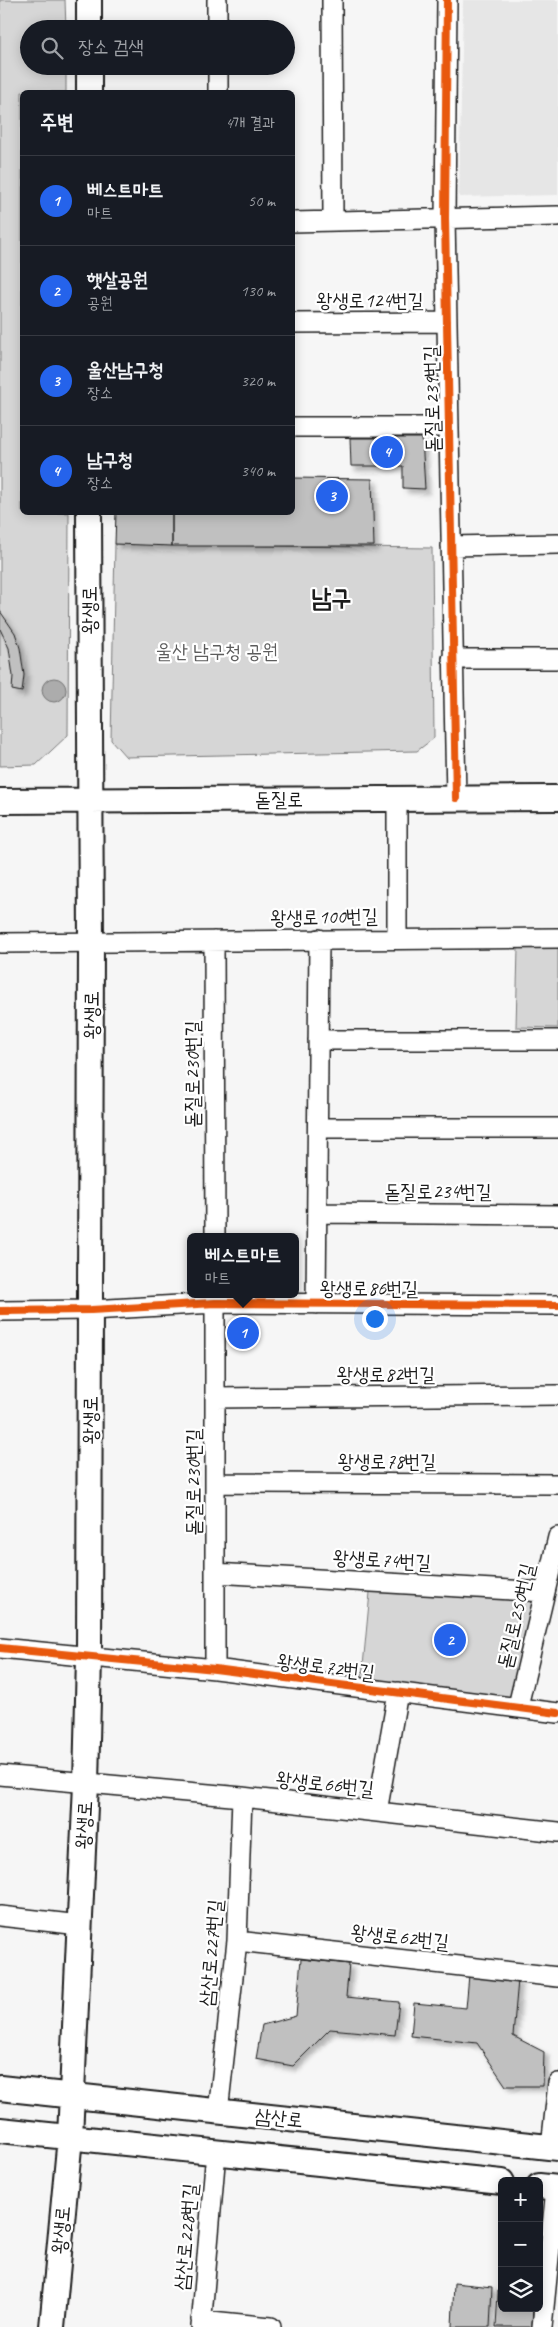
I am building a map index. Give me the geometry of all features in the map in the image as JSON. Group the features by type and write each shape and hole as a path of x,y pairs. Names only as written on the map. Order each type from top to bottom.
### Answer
{"main road":[{"path":"89,0 89,20"},
{"path":"89,75 89,90"},
{"name":"왕생로","path":"52,2327 70,2137 86,1784 89,1656 92,942 88,515"},
{"name":"돋질로","path":"0,801 558,798"},
{"name":"삼산로","path":"0,2088 554,2147"},
{"name":"삼산로","path":"0,2130 498,2182"}],"street":[{"path":"217,0 217,20"},
{"path":"332,0 333,221"},
{"name":"돋질로239번길","path":"447,0 445,218 456,798"},
{"path":"218,75 218,90"},
{"path":"295,222 558,216"},
{"name":"왕생로124번길","path":"295,323 447,322"},
{"path":"295,427 449,427"},
{"path":"451,546 558,544"},
{"path":"452,659 558,659"},
{"path":"397,799 397,938"},
{"name":"왕생로100번길","path":"0,943 558,938"},
{"path":"316,1304 319,939"},
{"name":"돋질로230번길","path":"214,941 215,1233"},
{"path":"318,1040 558,1040"},
{"path":"318,1128 558,1128"},
{"name":"돋질로234번길","path":"317,1213 558,1215"},
{"name":"돋질로230번길","path":"215,1299 215,1669"},
{"name":"왕생로86번길","path":"0,1311 91,1310 215,1299 316,1304 558,1305"},
{"name":"왕생로82번길","path":"215,1398 558,1395"},
{"name":"왕생로78번길","path":"215,1483 558,1484"},
{"name":"돋질로250번길","path":"518,1706 558,1537"},
{"name":"왕생로74번길","path":"215,1573 545,1592"},
{"name":"왕생로72번길","path":"0,1648 215,1669 518,1706 558,1713"},
{"path":"377,1812 398,1692"},
{"name":"왕생로66번길","path":"0,1775 242,1797 558,1832"},
{"name":"삼산로227번길","path":"218,2112 237,1941 242,1797"},
{"path":"0,1916 80,1925"},
{"name":"왕생로62번길","path":"237,1941 558,1977"},
{"path":"554,2147 558,2083"},
{"name":"삼산로228번길","path":"201,2324 216,2152"},
{"path":"542,2327 551,2187"},
{"path":"201,2324 270,2327"}],"shaded area":[{"path":"463,0 558,0 558,195 459,197"},
{"path":"54,678 62,682 66,690 62,698 54,702 46,698 42,690 46,682"}],"green space":[{"path":"0,0 65,0 66,20 20,20 20,75 66,75 66,90 20,90 20,515 69,515 68,735 36,765 0,766"},
{"name":"울산 남구청 공원","path":"115,544 432,548 434,738 417,751 126,757 111,740"},
{"path":"518,948 558,948 558,1028 516,1027"},
{"path":"371,1582 545,1592 518,1706 361,1687"}],"building":[{"path":"350,438 422,438 425,489 403,488 403,466 351,466"},
{"path":"295,478 372,479 374,546 172,546 172,515 295,515"},
{"path":"116,515 172,515 172,546 115,544"},
{"path":"0,611 15,633 20,648 24,675 22,692 12,690 13,676 9,648 0,629"},
{"path":"301,1959 349,1964 346,1997 399,2002 395,2035 330,2029 293,2066 256,2059 262,2025 296,2016"},
{"path":"469,1975 518,1980 513,2036 544,2052 543,2086 506,2086 477,2043 411,2036 414,2003 466,2008"},
{"path":"454,2283 492,2287 490,2327 452,2327"},
{"path":"498,2291 498,2312 533,2312 532,2327 496,2327"}],"cycle path":[{"path":"447,0 445,218 456,798"},
{"path":"0,1311 91,1310 215,1303 558,1305"},
{"path":"0,1648 215,1669 558,1713"}],"place":[{"name":"남구청","path":"387,452"},
{"name":"울산남구청","path":"332,496"},
{"name":"베스트마트","path":"243,1333"},
{"name":"햇살공원","path":"450,1640"}],"district":[{"name":"남구","path":"331,598"}]}
